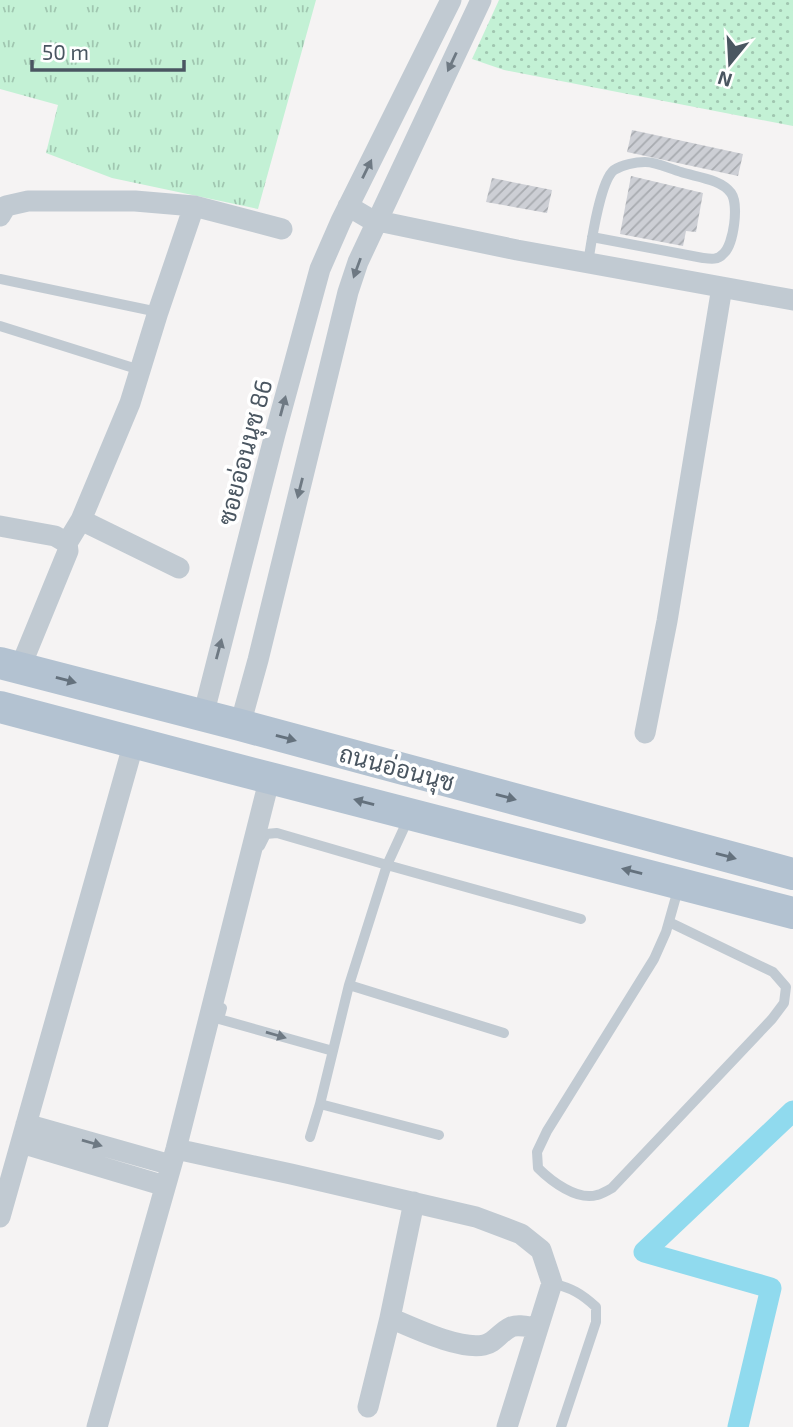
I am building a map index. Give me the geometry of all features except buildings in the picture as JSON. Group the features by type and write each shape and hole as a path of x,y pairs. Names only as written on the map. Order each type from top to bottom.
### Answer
{"main road":[{"name":"ถนนอ่อนนุช","path":"10,666 793,874"},
{"name":"ถนนอ่อนนุช","path":"0,707 793,913"},
{"path":"194,758 202,716"},
{"path":"231,768 240,725"}],"street":[{"name":"ซอยอ่อนนุช 86","path":"202,716 320,269 348,206 451,0"},
{"path":"240,725 358,261 481,0"},
{"path":"0,216 6,206 28,201 135,201 194,206 282,229"},
{"path":"10,666 68,551 67,543 81,520 130,402 194,206"},
{"path":"348,206 370,219 588,263 793,300"},
{"path":"645,733 667,621 722,287"},
{"path":"81,520 179,568"},
{"path":"0,526 55,536 67,543"},
{"path":"0,1217 134,742"},
{"path":"97,1427 171,1167 270,777"},
{"path":"24,1134 171,1167 414,1202 477,1217 521,1234 541,1250 552,1283 507,1427"},
{"path":"368,1407 414,1202"},
{"path":"390,1318 457,1344 474,1346 487,1345 511,1327 537,1328"}],"lane":[{"path":"588,263 592,237 603,187 612,171 626,165 647,162 718,183 731,193 735,206 730,242 725,253 717,259 592,237"},
{"path":"0,279 158,313"},
{"path":"0,326 140,370"},
{"path":"310,1137 349,985 387,865 410,814"},
{"path":"333,1051 219,1019 261,841 266,834 277,832 581,919"},
{"path":"669,922 773,972 786,987 784,1003 772,1019 612,1188 595,1196 580,1196 551,1181 538,1168 537,1152 654,959 669,922 680,883"},
{"path":"349,985 504,1033"},
{"path":"320,1104 439,1135"},
{"path":"552,1283 571,1288 596,1307 596,1322 561,1427"}],"green space":[{"path":"0,0 316,0 258,209 112,178 46,153 58,105 0,89"},
{"path":"499,0 793,0 793,126 504,70 472,59"}],"waterway":[{"path":"738,1427 771,1288 644,1252 793,1111"}]}
